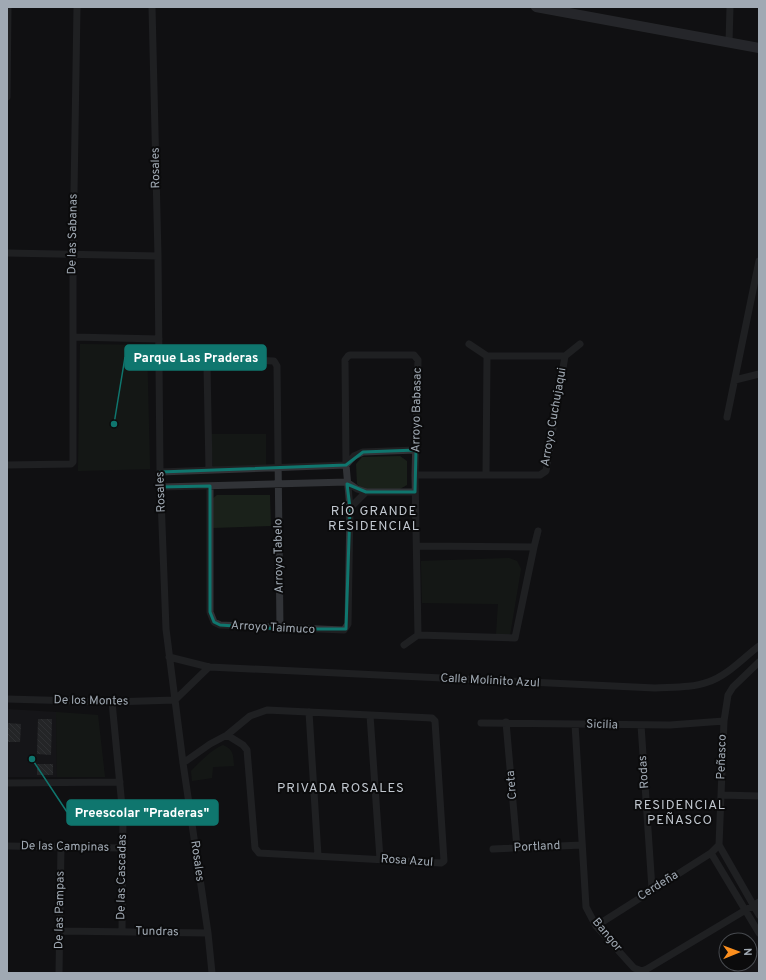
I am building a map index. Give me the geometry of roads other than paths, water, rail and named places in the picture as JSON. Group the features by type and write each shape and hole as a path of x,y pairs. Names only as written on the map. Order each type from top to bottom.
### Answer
{"main road":[{"path":"536,7 759,48"}],"street":[{"path":"7,97 8,7"},
{"name":"De las Sabanas","path":"7,465 71,464 73,462 73,255 77,7"},
{"name":"Rosales","path":"152,7 158,256 160,472 166,629 183,763 208,933 212,973"},
{"path":"729,43 730,7"},
{"path":"7,253 158,256"},
{"path":"727,417 759,261"},
{"path":"73,337 159,338"},
{"path":"470,344 487,356 486,475"},
{"path":"565,356 580,344"},
{"name":"Arroyo Babasac","path":"346,465 345,360 350,355 411,355 417,358 415,492 418,635"},
{"name":"Arroyo Cuchujaqui","path":"415,475 540,475 546,471 565,356 487,356"},
{"name":"Arroyo Tabelo","path":"209,470 207,366 210,360 270,360 276,362 280,629"},
{"path":"735,380 759,374"},
{"path":"160,472 346,465 354,456 363,452 416,450"},
{"name":"Arroyo Taimuco","path":"210,486 210,612 211,618 214,622 220,625 340,631 348,627 350,508 346,465"},
{"path":"161,487 347,482 357,489 366,492 415,492"},
{"path":"350,508 366,492"},
{"path":"516,638 538,531"},
{"path":"417,546 534,547"},
{"path":"404,645 418,635 516,638 523,641"},
{"name":"Calle Molinito Azul","path":"169,657 209,667 655,688 702,684 719,677 759,646"},
{"name":"Peñasco","path":"719,845 724,721 728,695 733,687 759,662"},
{"path":"175,700 209,667"},
{"name":"De los Montes","path":"7,700 112,702 175,700"},
{"name":"De las Cascadas","path":"112,702 123,816 122,932"},
{"path":"183,763 210,744 227,735 250,716 266,710 370,715 380,859"},
{"path":"309,712 318,856"},
{"name":"Rosa Azul","path":"227,735 243,744 247,750 255,848 261,854 441,863 444,861 435,721 430,717 370,715"},
{"name":"Sicilia","path":"481,722 641,726 683,725 724,721"},
{"name":"Creta","path":"506,722 517,848"},
{"name":"Bangor","path":"575,724 586,906 596,926 634,968 642,971 648,969 745,910"},
{"name":"Rodas","path":"641,726 652,890"},
{"path":"7,783 120,782"},
{"path":"721,795 759,796"},
{"name":"Portland","path":"493,849 582,845"},
{"path":"719,845 756,904 759,915"},
{"name":"Cerdeña","path":"596,926 711,853 719,845"},
{"name":"De las Campinas","path":"7,846 122,848"},
{"name":"De las Pampas","path":"59,973 61,846"},
{"path":"711,853 759,933"},
{"path":"745,910 756,904"},
{"name":"Tundras","path":"59,931 208,933"}],"place":[{"name":"Parque Las Praderas","path":"114,424"},
{"name":"Preescolar \"Praderas\"","path":"32,759"}],"district":[{"name":"RÍO GRANDE RESIDENCIAL","path":"374,520"},
{"name":"PRIVADA ROSALES","path":"341,789"},
{"name":"RESIDENCIAL PEÑASCO","path":"680,814"}]}
